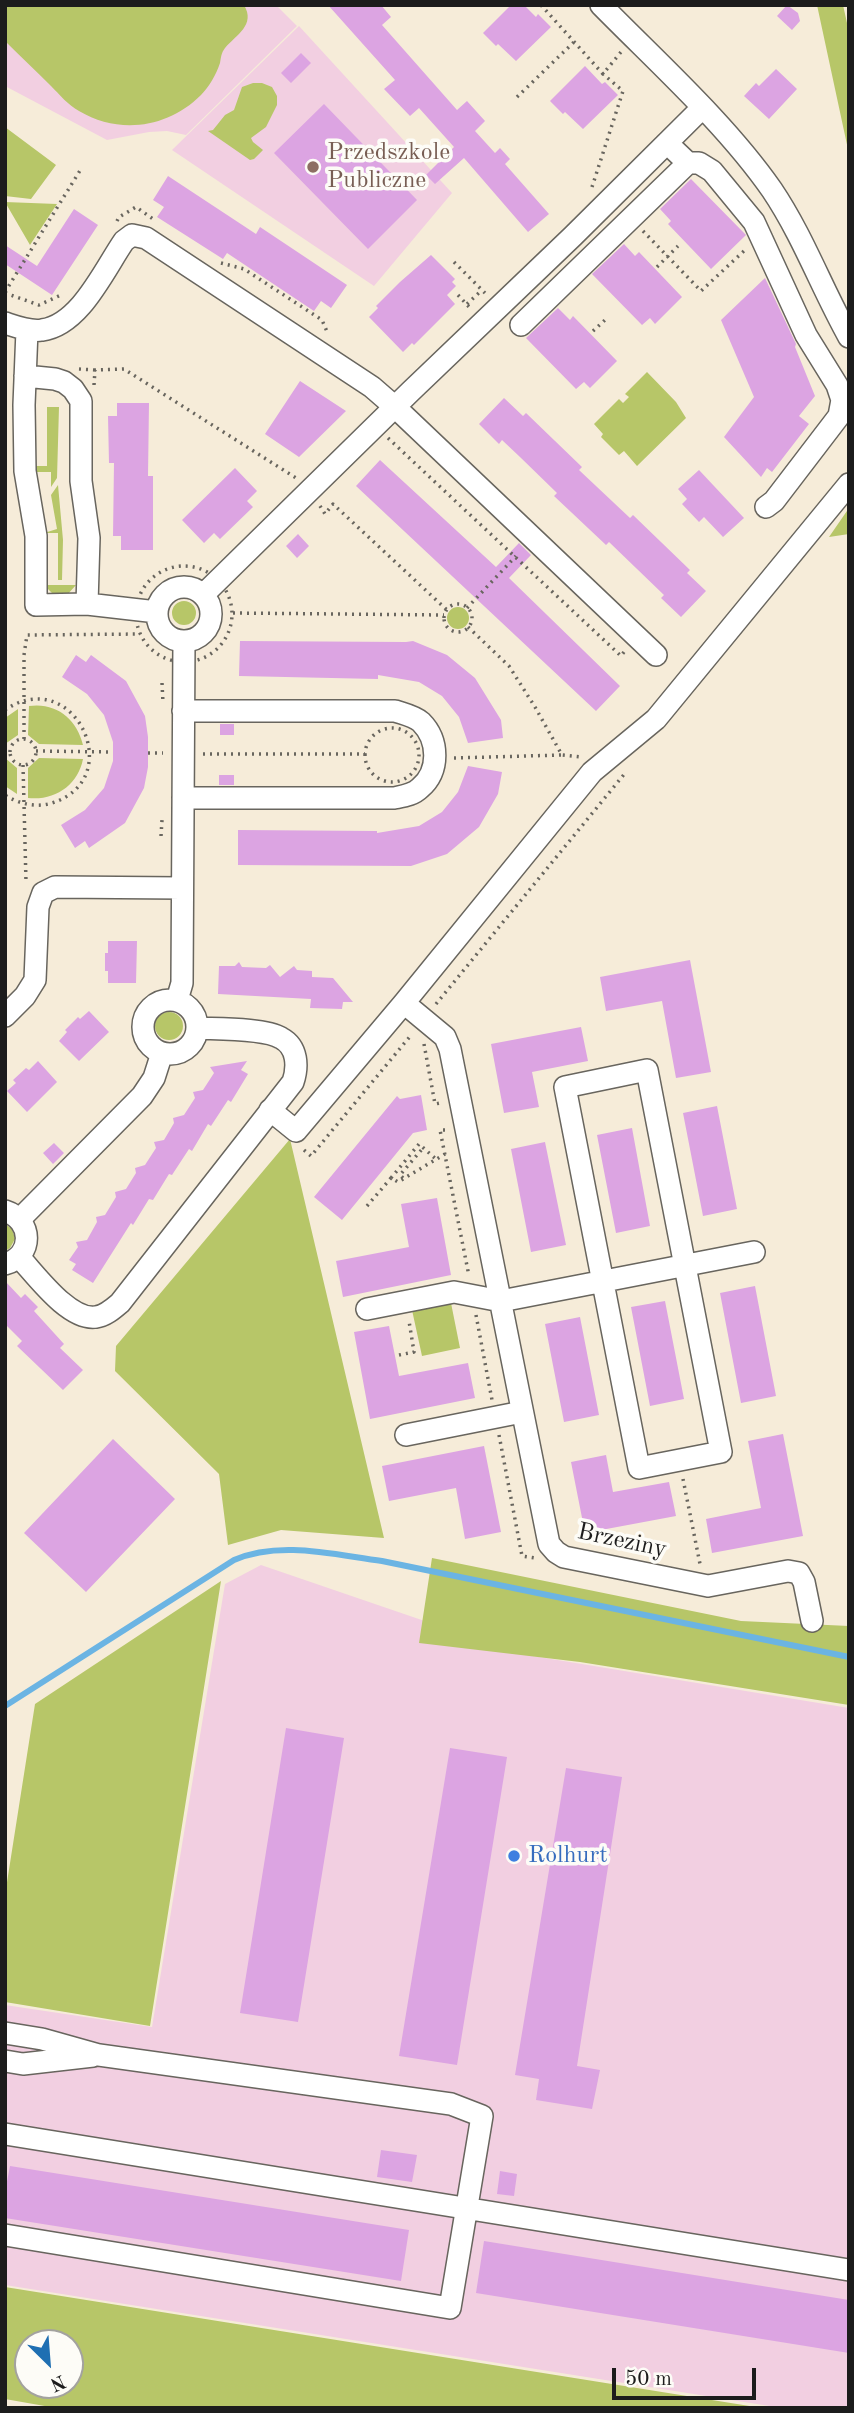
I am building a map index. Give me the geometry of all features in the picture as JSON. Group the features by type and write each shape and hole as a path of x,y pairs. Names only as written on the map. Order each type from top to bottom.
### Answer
{"street":[{"path":"601,5 751,162 780,204 844,329 806,335"},
{"path":"140,603 169,638 184,641 201,635 210,620 208,602 221,587 702,108"},
{"path":"667,143 688,163 699,163 712,171 754,222 806,335 838,385 842,400 839,416 774,501 766,507"},
{"path":"521,326 688,163"},
{"path":"5,323 27,330 59,326 73,316 124,241 132,235 146,238 372,387 656,655"},
{"path":"27,330 25,471 36,536 36,605 140,603 162,597 174,589 221,587"},
{"path":"25,376 64,382 81,401 81,481 89,538 87,604"},
{"path":"270,1110 296,1131 592,772 656,719 849,484"},
{"path":"177,1000 182,983 184,641"},
{"path":"183,711 395,711 410,715 421,722 432,739 435,751 434,764 421,788 394,798 183,798"},
{"path":"5,1016 25,996 36,980 38,907 43,893 55,887 182,888"},
{"path":"177,1000 190,1008 197,1028 195,1038 181,1052 162,1053 144,1036 144,1019 153,1005 160,1001 177,1000"},
{"name":"Brzeziny","path":"404,1003 445,1037 450,1049 546,1534 556,1552 564,1557 708,1586 788,1571 799,1573 804,1582 812,1621"},
{"path":"162,1053 154,1078 142,1097 12,1215 25,1226 27,1242 12,1261 75,1313 96,1317 108,1313 120,1303 293,1082 298,1068 295,1054 282,1038 256,1032 197,1028"},
{"path":"648,1070 685,1265 722,1452 639,1468 565,1087 648,1070"},
{"path":"367,1309 454,1292 500,1301 754,1252"},
{"path":"407,1435 522,1412"},
{"path":"5,2033 42,2039 99,2055 450,2104 482,2116 450,2308 5,2235"},
{"path":"5,2062 48,2063 99,2055"},
{"path":"5,2134 849,2270"}],"path":[{"path":"539,6 623,92 589,196"},
{"path":"517,97 574,42"},
{"path":"603,74 625,47"},
{"path":"5,292 81,169"},
{"path":"632,219 701,290 760,236"},
{"path":"657,267 678,246"},
{"path":"454,262 492,300"},
{"path":"467,304 482,290"},
{"path":"458,295 477,314"},
{"path":"593,331 605,320"},
{"path":"94,397 94,370 124,369 302,482 311,497 320,499 320,506 325,513 333,504 447,610"},
{"path":"399,411 384,434 621,656 637,638"},
{"path":"467,608 516,556"},
{"path":"176,566 200,569 221,587 232,613 230,629 217,649 204,658 184,663 170,661 155,653 140,634 137,626 140,603 153,577 160,572 176,566"},
{"path":"456,604 467,608 471,617 468,626 459,632 452,631 444,622 447,610 456,604"},
{"path":"232,613 444,615"},
{"path":"468,626 509,666 562,755"},
{"path":"24,738 23,655 27,635 140,634"},
{"path":"5,710 24,701 50,701 72,713 87,734 90,751 88,768 81,782 62,799 31,805 5,795"},
{"path":"390,728 410,735 418,754 412,773 394,782 373,774 367,765 365,754 371,738 379,731 390,728"},
{"path":"24,738 32,742 36,751 31,762 23,765 13,761 7,751 13,743 24,738"},
{"path":"36,751 113,752"},
{"path":"148,753 365,754"},
{"path":"448,758 562,755 584,757 592,772"},
{"path":"296,1131 290,1139 311,1156 415,1031"},
{"path":"422,1036 435,1104 443,1103"},
{"path":"448,1129 440,1130 522,1556 544,1560 556,1552"},
{"path":"367,1206 419,1144 437,1160"},
{"path":"404,1178 400,1175 423,1147"},
{"path":"391,1178 395,1182 404,1178 445,1154"},
{"path":"399,1355 414,1352 405,1302"},
{"path":"679,1460 702,1575"}],"shaded area":[{"path":"5,5 276,5 297,26 186,135 167,131 149,132 107,140 5,86"},
{"name":"Przedszkole Publiczne","path":"299,26 452,193 374,286 172,150"},
{"name":"Rolhurt","path":"261,1565 521,1654 849,1708 849,2408 782,2408 5,2285 5,2005 152,2027 225,1584"}],"green space":[{"path":"5,5 244,5 248,18 243,29 224,50 214,76 201,95 174,115 158,121 126,125 94,119 64,100 5,41"},
{"path":"817,5 843,5 849,32 849,154"},
{"path":"253,83 272,87 277,96 277,105 266,127 251,138 263,150 250,160 208,131 213,130 225,115 234,110 242,87"},
{"path":"5,127 56,165 31,199 5,196"},
{"path":"5,202 57,204 30,245"},
{"path":"647,372 676,402 686,418 637,466 624,451 619,455 601,437 603,434 594,424 619,399 623,403 629,397 625,394"},
{"path":"47,407 59,407 57,478 51,487 51,472 32,472 32,466 47,466"},
{"path":"58,485 63,540 62,580 58,580 58,533 44,533 57,529 51,495"},
{"path":"849,508 849,534 829,537"},
{"path":"44,585 76,585 67,595 55,596"},
{"path":"184,601 193,604 196,613 193,622 184,625 175,622 172,613 175,604"},
{"path":"458,607 466,610 469,618 466,626 458,629 450,626 447,618 450,610"},
{"path":"29,706 48,707 64,714 76,727 83,745 39,744 28,735"},
{"path":"18,709 18,735 5,744 5,718"},
{"path":"5,758 17,768 17,794 5,786"},
{"path":"39,758 83,759 71,784 64,789 47,797 28,798 28,768"},
{"path":"169,1012 179,1016 183,1026 179,1036 169,1040 159,1036 155,1026 159,1016"},
{"path":"290,1139 384,1538 281,1530 228,1545 219,1474 115,1371 116,1346"},
{"path":"5,1224 12,1229 15,1239 5,1251"},
{"path":"451,1303 460,1348 422,1356 412,1310"},
{"path":"432,1558 741,1621 849,1626 849,1705 580,1662 419,1643"},
{"path":"221,1581 150,2026 5,2002 5,1895 35,1704"},
{"path":"5,2287 762,2408 56,2408 5,2399"}],"building":[{"path":"328,5 381,5 391,17 382,25 457,110 467,101 485,121 475,131 495,153 500,148 510,159 505,164 549,214 528,232 464,158 435,184 426,175 454,147 419,108 410,116 384,89 395,80"},
{"path":"511,5 524,5 551,27 516,61 483,33"},
{"path":"787,5 798,13 800,21 792,30 777,16"},
{"path":"301,53 311,63 291,83 281,73"},
{"path":"585,66 602,84 605,82 618,95 583,129 550,101"},
{"path":"776,69 797,89 769,119 744,96 756,83 759,86"},
{"path":"324,104 417,200 368,249 274,153"},
{"path":"168,176 256,234 260,227 347,285 331,308 321,301 314,311 227,253 223,259 157,217 164,207 153,200"},
{"path":"691,179 746,235 711,269 668,224 671,221 660,209"},
{"path":"74,209 98,225 52,295 5,264 5,245 37,266"},
{"path":"624,244 635,256 639,252 682,297 655,324 650,318 642,325 592,274"},
{"path":"431,255 455,279 452,282 456,286 447,295 455,304 414,345 412,343 403,352 369,317 400,282"},
{"path":"765,278 796,344 815,396 799,416 809,424 772,472 767,468 761,477 724,437 754,397 721,320"},
{"path":"558,308 570,320 573,316 617,361 590,388 584,382 576,389 526,338"},
{"path":"300,381 346,411 299,457 265,434"},
{"path":"504,398 523,416 526,413 582,467 579,470 630,518 633,515 690,570 687,573 706,591 681,617 661,598 664,595 609,542 606,545 554,496 557,493 520,457 502,440 499,444 479,424"},
{"path":"117,403 149,403 148,476 153,476 153,550 121,550 121,536 113,536 114,463 109,463 108,416 117,416"},
{"path":"380,460 496,567 519,543 531,555 509,578 620,686 596,711 356,486"},
{"path":"235,468 257,491 247,501 253,507 220,539 214,533 204,543 182,520"},
{"path":"699,470 744,518 723,537 704,517 699,522 682,504 687,499 678,489"},
{"path":"298,534 309,546 297,558 286,546"},
{"path":"240,641 413,641 447,655 475,678 501,720 503,738 468,743 459,717 442,696 419,682 378,675 378,679 239,676"},
{"path":"76,655 86,662 91,655 126,681 145,716 148,737 148,767 144,788 125,823 89,848 85,841 75,848 61,825 85,810 104,788 113,761 113,742 104,715 87,694 62,677"},
{"path":"220,724 234,724 234,735 220,735"},
{"path":"468,766 502,772 498,794 479,827 447,854 411,866 238,865 238,830 377,833 419,826 442,812 458,792"},
{"path":"219,775 234,775 234,785 219,785"},
{"path":"108,941 137,941 136,983 108,983 105,953 108,953"},
{"path":"690,960 711,1072 676,1078 662,1001 606,1011 600,977"},
{"path":"239,962 242,967 266,968 270,965 280,977 294,966 297,970 312,971 312,977 333,978 353,1002 343,1002 342,1009 310,1008 311,999 218,994 219,966 235,966"},
{"path":"89,1011 109,1032 79,1061 59,1041 67,1032 65,1030 78,1017 80,1019"},
{"path":"581,1027 588,1061 532,1072 539,1107 504,1113 491,1044"},
{"path":"38,1061 57,1082 27,1112 7,1091 16,1083 13,1080"},
{"path":"247,1061 241,1070 248,1074 231,1102 228,1100 211,1126 208,1124 192,1151 189,1149 172,1175 169,1174 153,1200 149,1199 93,1283 72,1270 76,1264 69,1260 78,1247 76,1242 87,1240 97,1222 96,1217 105,1215 116,1197 115,1192 126,1189 136,1173 135,1168 145,1165 156,1148 154,1142 164,1140 174,1123 173,1118 184,1115 195,1098 193,1092 203,1090 214,1073 210,1067"},
{"path":"421,1095 427,1130 413,1133 342,1220 314,1197 397,1096 400,1099"},
{"path":"717,1106 737,1209 703,1216 683,1113"},
{"path":"632,1128 650,1226 616,1233 597,1135"},
{"path":"545,1142 566,1245 531,1252 511,1149"},
{"path":"54,1143 64,1153 53,1164 43,1153"},
{"path":"437,1198 451,1275 343,1297 336,1261 409,1247 401,1204"},
{"path":"5,1281 21,1298 25,1294 38,1307 34,1311 64,1344 60,1348 83,1370 63,1390 17,1346 22,1341 5,1324"},
{"path":"755,1286 776,1396 741,1403 720,1293"},
{"path":"665,1301 684,1399 650,1406 631,1307"},
{"path":"580,1317 599,1415 564,1422 545,1324"},
{"path":"389,1326 399,1376 468,1363 475,1398 370,1419 354,1332"},
{"path":"783,1434 803,1536 712,1553 706,1519 761,1508 748,1441"},
{"path":"113,1439 175,1499 86,1592 24,1533"},
{"path":"484,1446 501,1532 465,1539 456,1488 389,1501 382,1466"},
{"path":"606,1455 613,1492 669,1482 676,1516 585,1533 571,1462"},
{"path":"286,1728 344,1738 298,2022 240,2013"},
{"path":"450,1748 507,1757 457,2065 399,2056"},
{"path":"566,1768 622,1777 577,2066 600,2070 592,2109 536,2100 539,2079 515,2075"},
{"path":"381,2150 417,2155 412,2182 377,2177"},
{"path":"10,2166 409,2230 401,2281 5,2218 5,2192"},
{"path":"500,2171 517,2174 514,2196 497,2194"},
{"path":"484,2241 849,2300 849,2353 476,2293"}],"waterway":[{"path":"5,1706 234,1560 270,1551 308,1551 382,1561 849,1657"}],"place":[{"name":"Przedszkole Publiczne","path":"313,167"},
{"name":"Rolhurt","path":"514,1856"}]}
